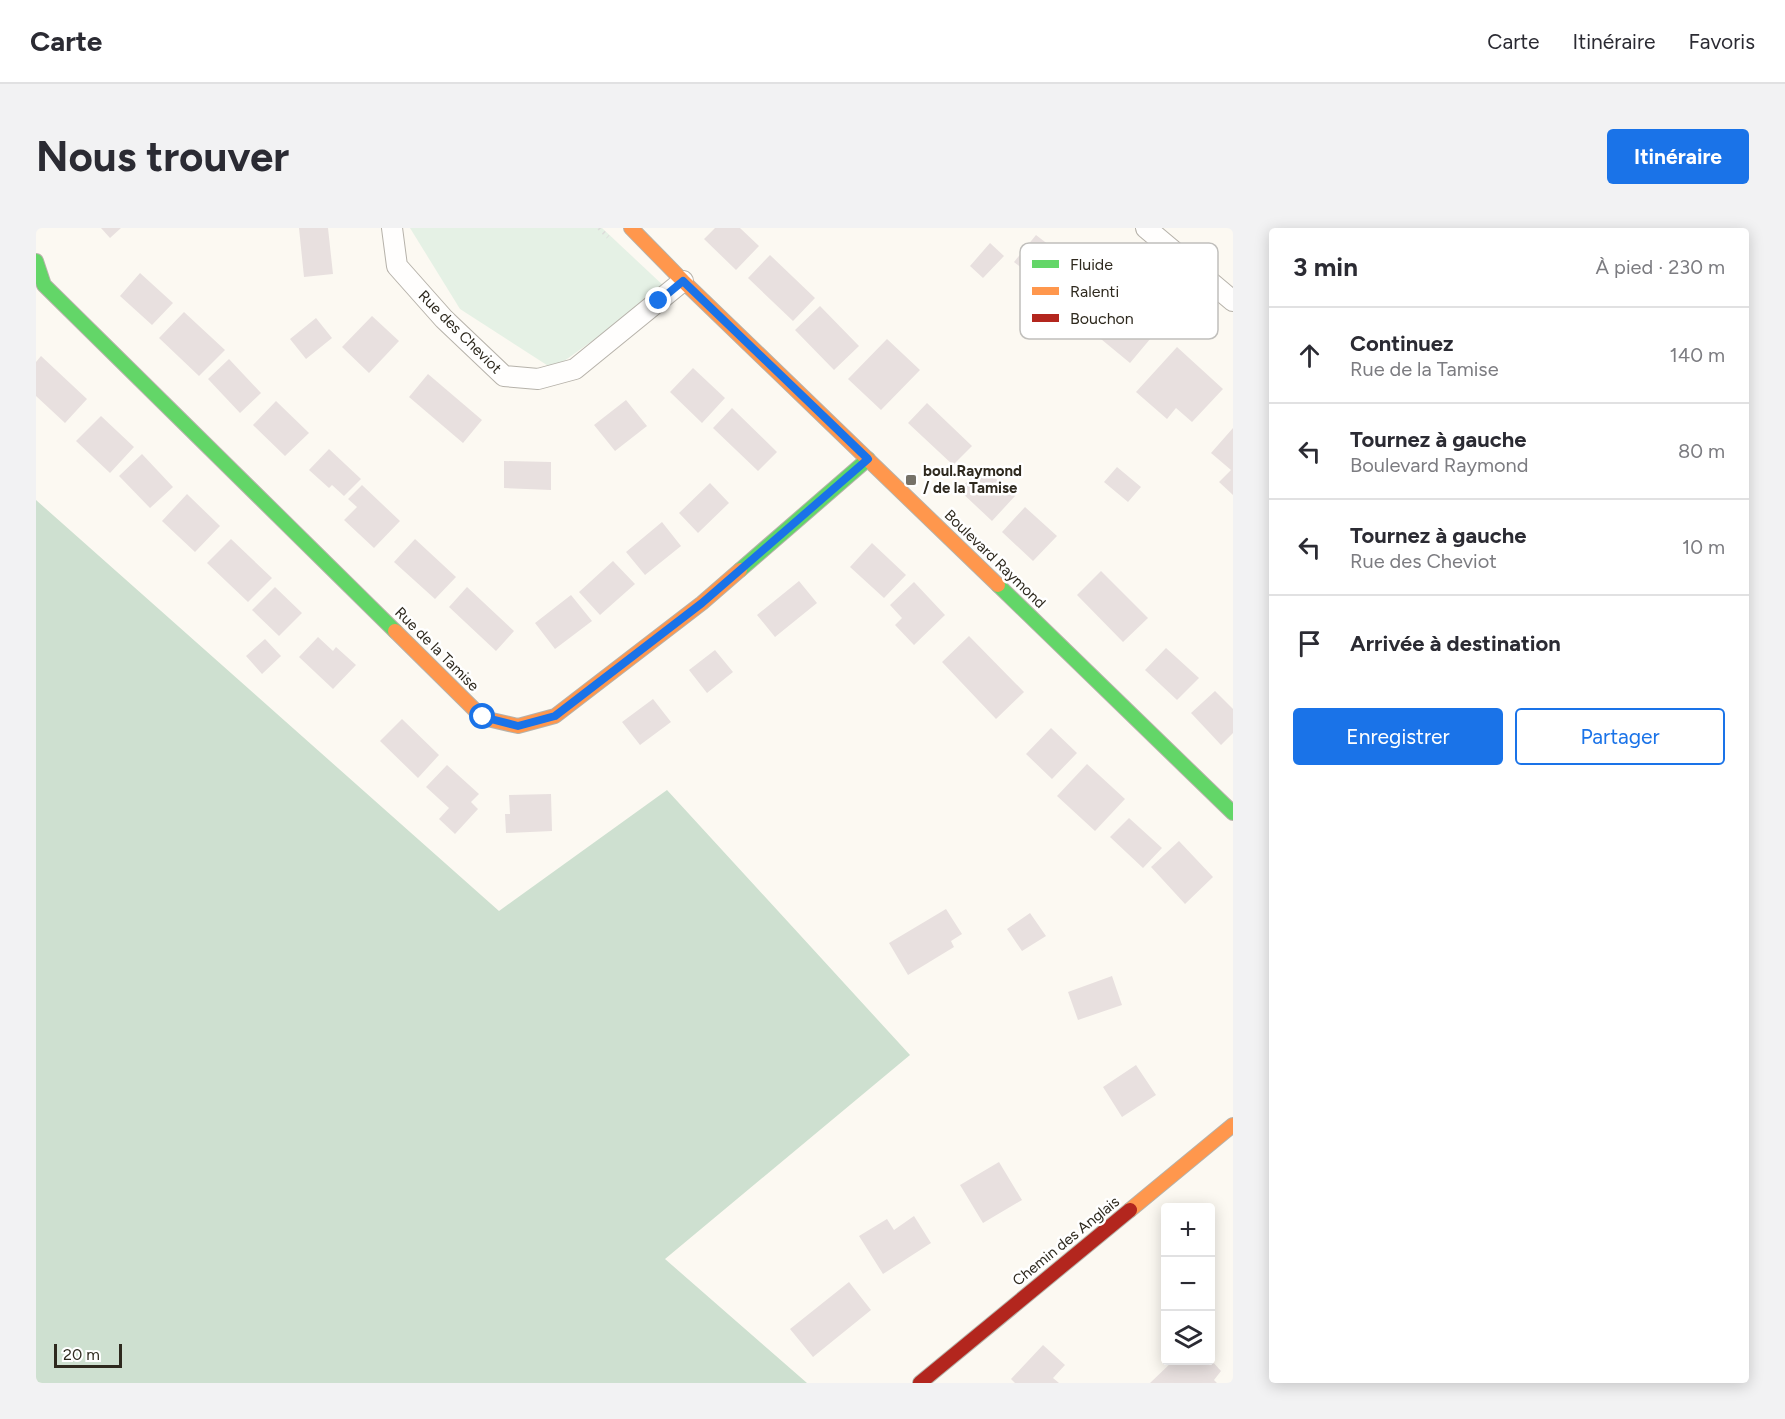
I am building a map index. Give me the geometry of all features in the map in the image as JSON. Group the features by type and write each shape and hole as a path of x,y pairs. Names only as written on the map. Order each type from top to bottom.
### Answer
{"street":[{"name":"Rue des Cheviot","path":"392,228 397,266 444,319 504,376 538,379 575,369 683,281"},
{"path":"1146,228 1164,243"},
{"name":"Boulevard Raymond","path":"642,232 683,281 1233,813"},
{"name":"Rue de la Tamise","path":"36,261 44,285 483,717 518,726 555,716 702,603 868,459"},
{"path":"1218,288 1233,301"},
{"name":"Chemin des Anglais","path":"920,1383 1233,1125"}],"shaded area":[{"path":"410,228 602,228 666,288 553,369 460,309"}],"green space":[{"path":"36,500 499,911 667,790 910,1055 665,1259 807,1383 36,1383"}],"building":[{"path":"101,228 121,228 110,238"},
{"path":"299,228 328,228 333,274 304,277"},
{"path":"715,228 740,228 759,246 736,270 704,239"},
{"path":"1036,235 1046,243 1029,243"},
{"path":"990,243 1004,256 983,278 970,266"},
{"path":"770,255 815,298 793,321 748,278"},
{"path":"1020,255 1020,267 1014,262"},
{"path":"140,273 173,303 152,325 120,296"},
{"path":"820,306 859,346 834,370 795,330"},
{"path":"184,312 225,350 199,376 159,338"},
{"path":"372,316 399,341 369,373 342,347"},
{"path":"316,318 332,338 306,359 290,339"},
{"path":"887,339 920,370 881,410 848,379"},
{"path":"1101,339 1150,339 1130,363"},
{"path":"1177,347 1223,389 1192,422 1176,408 1167,419 1136,392"},
{"path":"41,356 87,399 65,423 36,396 36,362"},
{"path":"229,359 261,393 240,413 208,379"},
{"path":"693,368 725,398 702,423 670,392"},
{"path":"428,374 482,420 463,443 409,397"},
{"path":"626,400 647,426 615,451 594,425"},
{"path":"276,401 309,433 285,456 253,425"},
{"path":"927,403 972,446 953,465 908,423"},
{"path":"732,408 777,452 758,471 713,428"},
{"path":"101,416 134,447 110,473 76,441"},
{"path":"1233,428 1233,495 1219,482 1231,470 1211,453"},
{"path":"329,449 361,479 344,496 332,485 329,488 309,470"},
{"path":"142,454 173,487 150,508 119,476"},
{"path":"504,461 551,462 551,490 504,488"},
{"path":"982,466 1015,496 992,521 959,490"},
{"path":"1117,467 1141,487 1128,502 1104,482"},
{"path":"710,483 729,503 698,533 679,513"},
{"path":"362,485 400,521 374,548 344,520 357,507 348,499"},
{"path":"187,494 220,526 195,552 162,521"},
{"path":"1025,507 1057,536 1033,561 1002,532"},
{"path":"662,522 681,546 645,575 626,552"},
{"path":"231,539 272,578 248,602 207,563"},
{"path":"415,539 456,577 435,599 394,562"},
{"path":"872,543 906,575 884,598 850,567"},
{"path":"613,561 635,584 600,615 579,592"},
{"path":"1101,571 1148,618 1123,642 1077,595"},
{"path":"799,581 817,603 775,637 757,615"},
{"path":"914,582 945,615 914,645 895,625 902,618 890,605"},
{"path":"275,587 302,613 279,636 252,610"},
{"path":"467,587 514,631 496,651 449,607"},
{"path":"571,595 592,621 555,649 535,623"},
{"path":"969,636 1024,692 996,719 942,662"},
{"path":"318,637 333,651 336,647 356,665 333,689 299,657"},
{"path":"265,639 281,656 262,674 246,656"},
{"path":"1166,648 1199,678 1177,700 1145,670"},
{"path":"715,650 733,672 707,693 689,670"},
{"path":"1215,691 1233,709 1233,733 1221,745 1191,713"},
{"path":"653,699 671,722 640,745 622,722"},
{"path":"402,719 439,755 418,778 380,741"},
{"path":"1051,728 1077,753 1052,779 1026,754"},
{"path":"1087,764 1125,799 1095,831 1057,796"},
{"path":"447,765 479,794 471,802 478,809 455,834 439,819 449,808 426,787"},
{"path":"551,794 552,831 506,833 505,814 510,814 509,795"},
{"path":"1129,818 1162,848 1143,868 1110,837"},
{"path":"1179,841 1213,877 1185,904 1151,867"},
{"path":"946,909 962,934 951,941 954,947 908,975 889,943"},
{"path":"1030,913 1046,936 1022,951 1007,929"},
{"path":"1112,976 1122,1005 1078,1020 1068,992"},
{"path":"1136,1065 1156,1095 1122,1117 1103,1087"},
{"path":"999,1162 1022,1200 983,1223 960,1185"},
{"path":"914,1216 931,1243 883,1274 859,1236 887,1219 894,1230"},
{"path":"849,1282 871,1310 813,1357 790,1329"},
{"path":"1043,1345 1065,1365 1053,1378 1059,1383 1015,1383 1011,1379"},
{"path":"1215,1364 1221,1371 1214,1380 1217,1383 1150,1383 1169,1365"}],"traffic: fast":[{"path":"36,261 44,285 395,631"},
{"path":"740,570 868,459"},
{"path":"998,585 1233,813"}],"traffic: slow":[{"path":"631,228 998,585"},
{"path":"395,631 483,718 518,726 555,716 702,603 740,570"},
{"path":"1130,1210 1233,1125"}],"traffic: jam":[{"path":"920,1383 1130,1210"}],"place":[{"name":"boul.Raymond / de la Tamise","path":"911,480"}],"route":[{"path":"483,717 518,726 555,716 702,603 868,459 683,281 659,301"}]}
